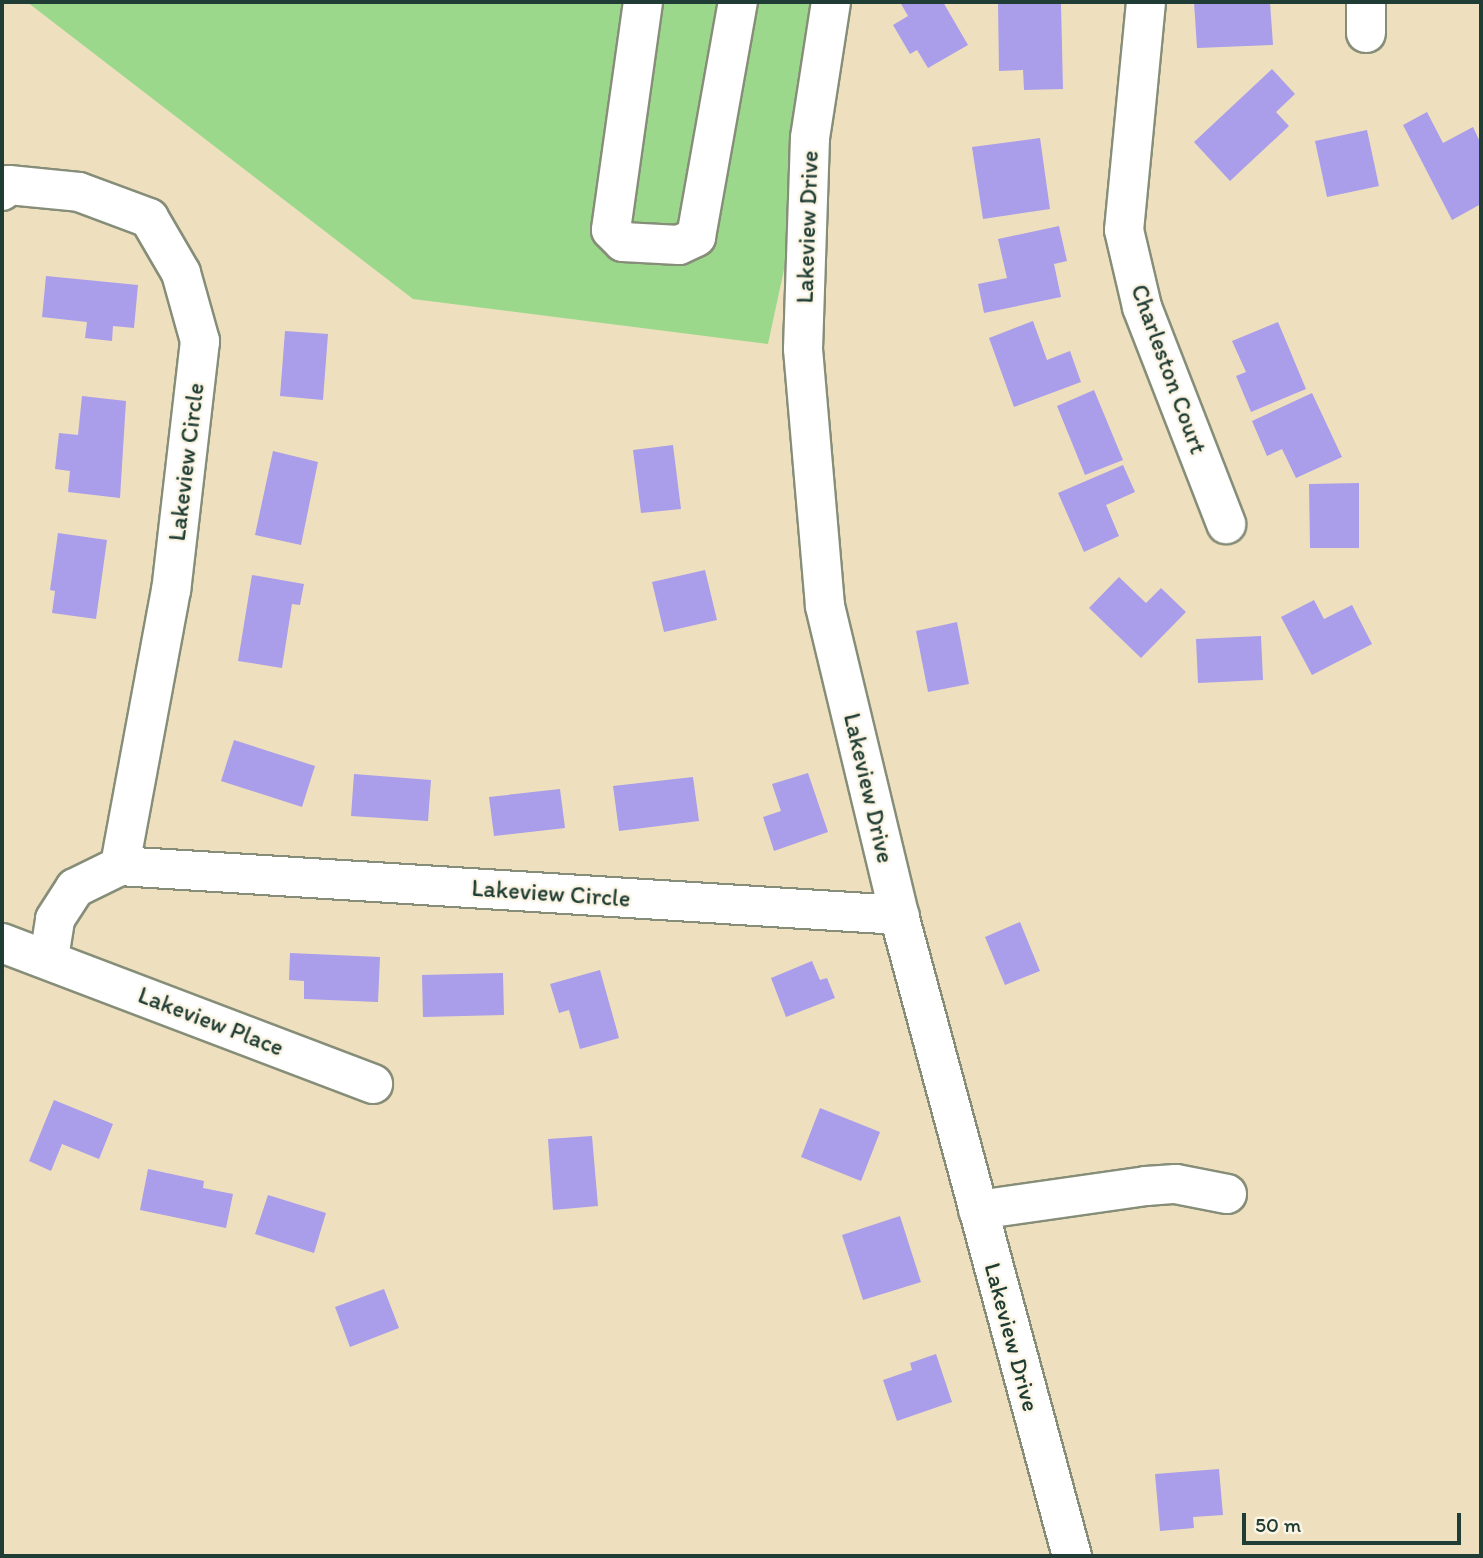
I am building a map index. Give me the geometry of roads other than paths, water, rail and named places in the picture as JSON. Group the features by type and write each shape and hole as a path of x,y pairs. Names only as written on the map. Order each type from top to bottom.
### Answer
{"street":[{"path":"643,2 611,230 623,242 679,245 696,237 738,2"},
{"name":"Lakeview Drive","path":"831,2 810,138 803,349 825,606 898,915 1072,1556"},
{"name":"Charleston Court","path":"1146,2 1124,230 1142,307 1226,524"},
{"name":"Lakeview Circle","path":"2,191 9,185 79,192 149,218 181,273 200,341 171,590 120,866"},
{"name":"Lakeview Circle","path":"49,958 55,919 75,888 120,866 898,915"},
{"path":"2,943 49,958"},
{"name":"Lakeview Place","path":"49,958 373,1084"},
{"path":"978,1210 1176,1184 1227,1194"}]}
